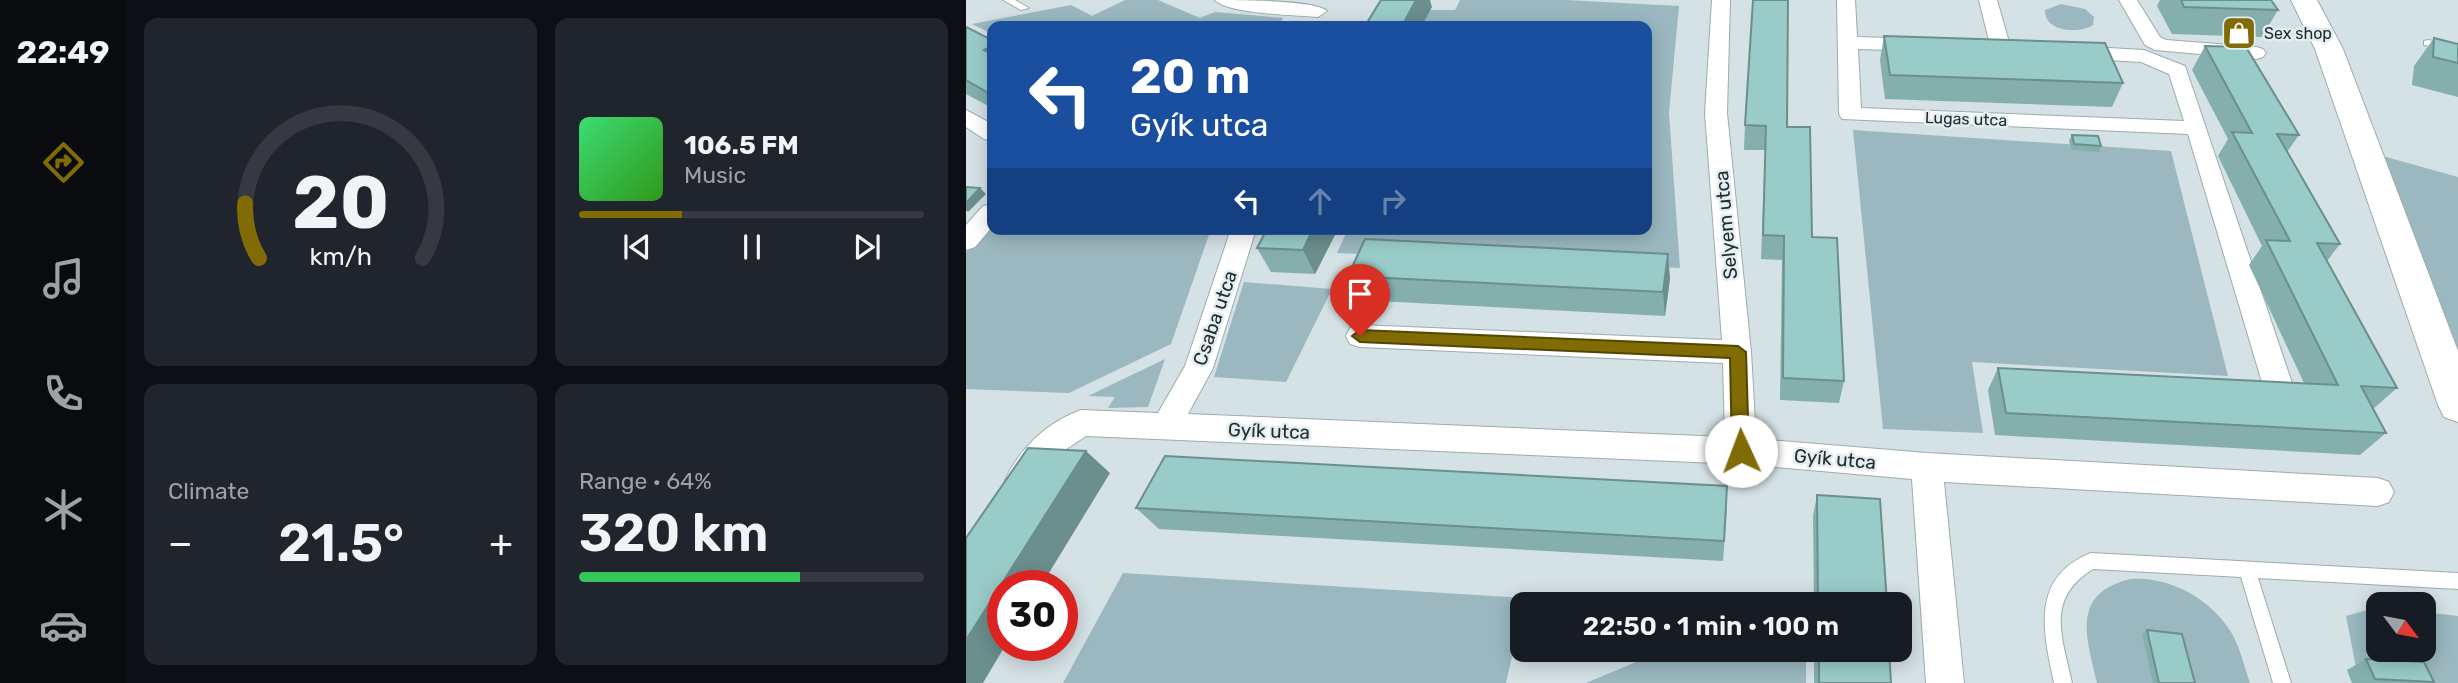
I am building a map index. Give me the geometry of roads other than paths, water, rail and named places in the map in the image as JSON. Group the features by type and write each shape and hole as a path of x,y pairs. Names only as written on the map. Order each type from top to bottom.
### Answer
{"street":[{"path":"1224,0 1317,13"},
{"name":"Selyem utca","path":"1721,0 1716,113 1738,352 1741,451"},
{"name":"Lugas utca","path":"1846,0 1850,114 2197,128"},
{"path":"1988,0 2001,49"},
{"path":"2128,0 2152,41 2178,70 2279,389"},
{"path":"2304,0 2329,49 2458,405"},
{"path":"2322,0 2329,49"},
{"path":"1846,43 1946,46"},
{"path":"1979,48 2027,50"},
{"path":"2053,51 2144,56 2162,53 2256,52"},
{"path":"966,117 987,131"},
{"path":"966,241 987,218"},
{"name":"Csaba utca","path":"1166,426 1199,368 1242,235"},
{"path":"1360,336 1738,352"},
{"path":"1004,506 1042,449 1081,423 1166,426"},
{"name":"Gyík utca","path":"1166,426 1741,451 1927,467 2378,492"},
{"path":"1927,467 1945,683"}],"lane":[{"path":"1008,0 1024,8"},
{"path":"2428,43 2458,48"},
{"path":"2063,683 2051,624 2052,603 2073,569 2091,561 2458,581"},
{"path":"2247,569 2282,683"}],"place":[{"name":"Sex shop","path":"2239,33"}]}
